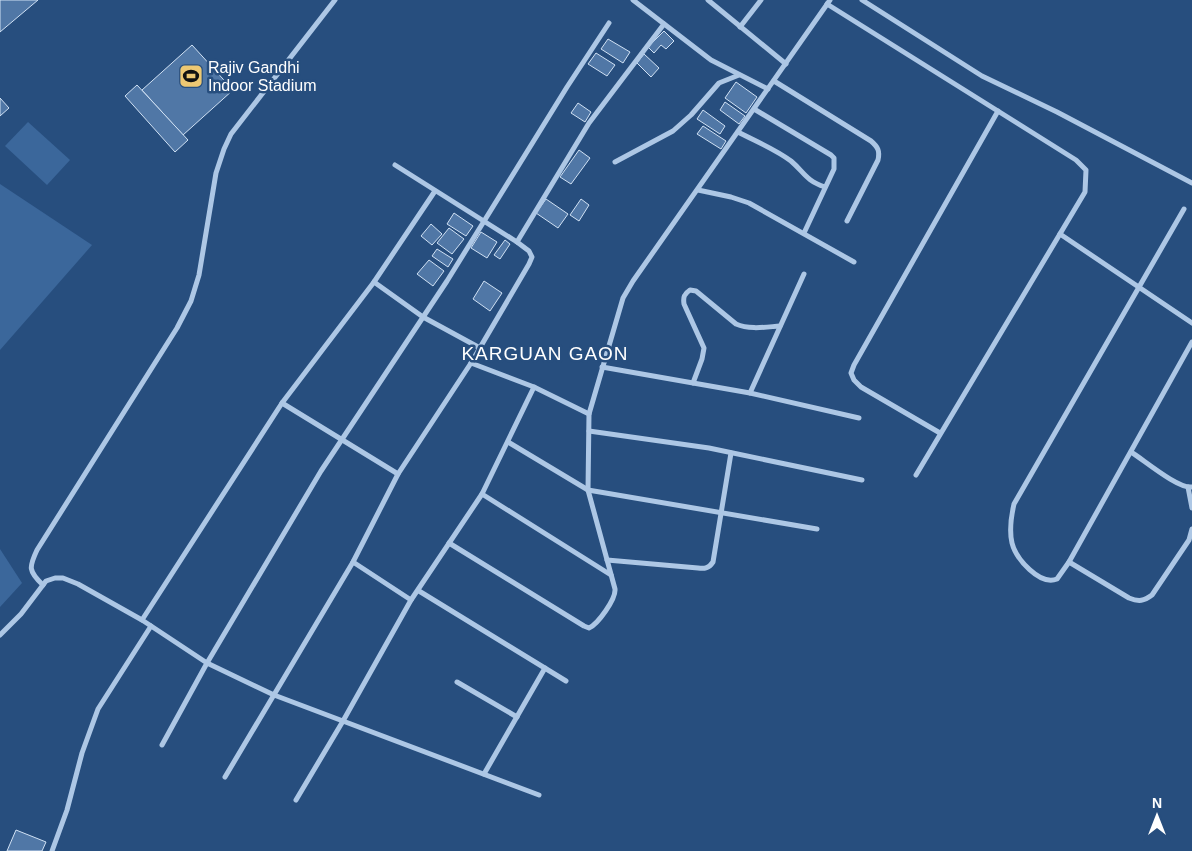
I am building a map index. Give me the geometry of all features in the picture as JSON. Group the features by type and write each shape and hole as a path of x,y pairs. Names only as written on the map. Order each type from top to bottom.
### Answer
{"street":[{"path":"43,585 33,576 31,569 32,561 177,328 191,301 199,275 216,173 224,149 232,134 335,0"},
{"path":"633,0 711,60 768,89"},
{"path":"708,0 786,64"},
{"path":"740,26 761,0"},
{"path":"862,0 982,76 1057,112 1192,183"},
{"path":"449,543 589,628 595,624 616,594 588,490 589,414 623,298 633,281 829,2 1076,160 1086,170 1085,192 916,475"},
{"path":"162,745 208,663 341,440 485,221 567,86 609,23"},
{"path":"517,242 589,123 664,24"},
{"path":"615,162 673,131 687,119 719,83 739,75"},
{"path":"774,81 877,146 880,152 878,160 846,221"},
{"path":"754,109 834,158 834,168 804,233"},
{"path":"940,433 861,387 854,380 851,373 858,357 998,111"},
{"path":"738,132 790,161 810,181 825,188"},
{"path":"225,776 353,562 398,474 471,363 532,256 529,251 517,242 395,165"},
{"path":"698,190 749,203 854,262"},
{"path":"142,620 282,403 374,282 436,191"},
{"path":"1184,208 1014,504 1010,525 1012,544 1019,557 1040,577 1052,581 1057,579 1069,562 1192,342"},
{"path":"1060,234 1192,323"},
{"path":"750,393 804,274"},
{"path":"374,282 423,317 480,348"},
{"path":"693,383 702,360 704,348 684,304 685,293 690,290 696,291 736,324 753,328 780,326"},
{"path":"471,363 534,388 589,414"},
{"path":"602,366 750,393 860,418"},
{"path":"296,800 411,600 419,591 482,494 534,388"},
{"path":"282,403 398,474"},
{"path":"589,431 709,448 862,480"},
{"path":"508,442 588,490 818,529"},
{"path":"1131,452 1179,484 1190,487 1192,508"},
{"path":"607,560 704,569 710,566 713,562 722,513 730,453"},
{"path":"482,494 611,575"},
{"path":"1069,562 1129,598 1138,601 1146,600 1152,595 1178,556 1188,540 1192,529"},
{"path":"353,562 411,600"},
{"path":"0,634 21,614 46,581 63,578 78,584 142,620 208,663 274,695 539,794"},
{"path":"419,591 566,681"},
{"path":"52,851 67,810 82,753 98,709 151,626"},
{"path":"484,774 545,668"},
{"path":"458,682 517,717"}],"shaded area":[{"path":"28,122 70,160 47,185 5,146"},
{"path":"0,184 92,245 0,350"},
{"path":"0,549 22,583 0,607"}],"building":[{"path":"0,0 38,0 0,32"},
{"path":"664,31 674,41 666,49 661,45 654,53 648,47"},
{"path":"608,39 630,52 623,63 601,49"},
{"path":"192,45 233,90 183,135 142,90"},
{"path":"596,53 615,65 607,76 588,64"},
{"path":"644,54 659,68 651,77 637,63"},
{"path":"736,82 757,97 746,113 725,98"},
{"path":"137,85 188,140 175,152 125,96"},
{"path":"0,98 9,108 0,116"},
{"path":"725,102 745,116 739,124 720,110"},
{"path":"578,103 591,112 585,122 571,113"},
{"path":"703,110 725,126 720,134 697,119"},
{"path":"703,126 726,141 721,149 697,134"},
{"path":"579,150 590,158 571,184 560,177"},
{"path":"546,199 568,214 558,228 536,213"},
{"path":"581,199 589,205 579,221 570,215"},
{"path":"454,213 473,226 466,236 447,224"},
{"path":"431,224 442,234 432,245 421,236"},
{"path":"449,228 464,239 452,254 437,243"},
{"path":"481,232 497,242 487,258 471,248"},
{"path":"505,240 510,244 500,259 494,255"},
{"path":"437,249 453,259 448,267 432,256"},
{"path":"429,260 444,271 433,286 417,274"},
{"path":"484,281 502,293 490,311 473,299"},
{"path":"16,830 46,842 42,851 7,851"}],"place":[{"name":"Rajiv Gandhi Indoor Stadium","path":"191,76"}],"district":[{"name":"KARGUAN GAON","path":"545,353"}]}
